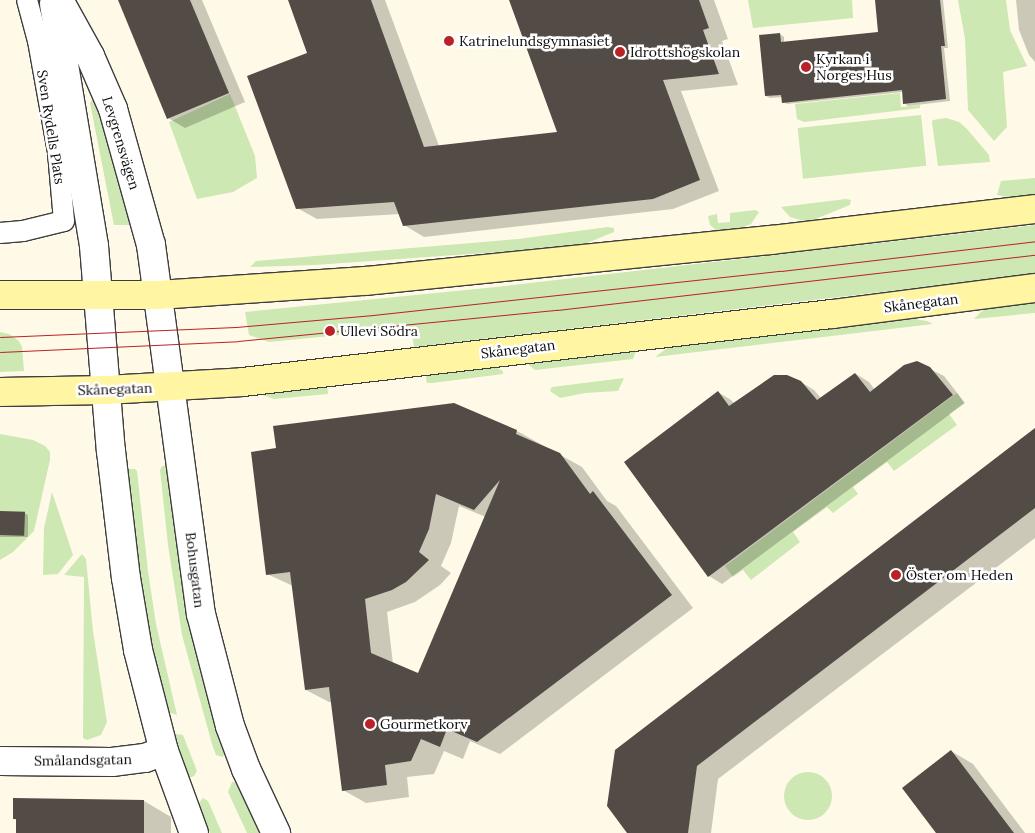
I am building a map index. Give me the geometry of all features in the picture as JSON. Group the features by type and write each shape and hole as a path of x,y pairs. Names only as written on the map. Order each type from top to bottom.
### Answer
{"main road":[{"path":"0,295 158,295 489,271 1035,209"},
{"name":"Skånegatan","path":"0,392 106,390 243,382 832,314 1035,288"}],"street":[{"name":"Sven Rydells Plats","path":"0,233 23,231 64,221 58,152 38,41 27,0"},
{"path":"53,0 90,213 100,295 106,390 126,578 138,650 164,751 194,833"},
{"name":"Levgrensvägen","path":"59,0 90,56 113,109 151,245 158,295"},
{"name":"Bohusgatan","path":"158,295 172,387 201,614 230,726 246,769 276,833"},
{"name":"Smålandsgatan","path":"0,761 112,762 145,758 164,751"}],"green space":[{"path":"748,0 852,0 853,18 753,28"},
{"path":"958,0 1006,0 1010,30 1027,66 1003,72 1007,127 994,141 968,110 965,39"},
{"path":"900,93 901,107 920,105 920,108 804,122 797,119 795,104"},
{"path":"230,94 255,156 257,178 233,192 197,199 169,122"},
{"path":"94,96 118,172 130,225 114,225 90,103"},
{"path":"921,115 926,166 803,179 798,128"},
{"path":"946,118 959,122 967,129 989,155 990,162 938,166 932,122 933,120"},
{"path":"1035,178 1035,195 1014,198 997,195 1001,181"},
{"path":"851,200 850,205 808,222 790,217 781,207"},
{"path":"755,210 759,212 751,224 733,231 716,230 710,225 708,216 717,214 718,223 730,222 730,213"},
{"path":"1035,225 1035,274 414,347 411,328 269,342 249,335 245,312 496,287"},
{"path":"608,227 614,228 614,232 587,243 568,247 315,265 250,267 256,261 518,239"},
{"path":"1035,302 1035,313 974,319 982,311 989,308"},
{"path":"908,318 927,321 933,324 655,357 670,346"},
{"path":"0,332 9,334 19,341 22,347 24,371 0,372"},
{"path":"637,348 633,359 535,370 529,365 529,362"},
{"path":"481,366 495,367 503,371 503,374 427,383 426,374"},
{"path":"624,378 618,391 585,393 560,398 550,391 552,387"},
{"path":"327,385 328,394 274,399 263,395 263,393"},
{"path":"957,393 964,403 949,414 957,425 894,471 887,462 853,487 858,494 833,513 827,507 793,532 800,542 751,580 743,570 733,577 725,566"},
{"path":"0,434 33,440 45,446 50,452 50,460 34,531 13,552 0,560"},
{"path":"162,466 170,466 190,630 206,694 225,752 223,757 216,755 212,744 182,635 168,545 160,470"},
{"path":"128,469 135,469 137,471 156,624 177,715 168,712 146,629"},
{"path":"52,492 73,555 58,574 43,575 44,528"},
{"path":"82,554 86,559 93,631 107,722 101,735 87,740 83,738 84,577 64,575"},
{"path":"175,734 183,735 197,771 194,776 189,778"},
{"path":"803,772 813,772 825,779 832,791 832,801 825,813 813,820 803,820 795,816 788,809 784,801 784,791 788,783 795,776"},
{"path":"232,782 236,782 259,833 247,833 228,792"},
{"path":"203,798 208,801 222,833 210,833 199,803"}],"building":[{"path":"118,0 190,0 229,93 167,119"},
{"path":"288,0 371,0 424,147 557,132 509,0 699,0 709,28 703,30 719,74 663,80 700,180 653,199 403,226 394,202 296,209 247,76 307,53"},
{"path":"875,0 940,0 945,46 941,46 946,99 903,104 902,90 782,103 781,95 765,96 759,35 780,33 781,42 878,32"},
{"path":"917,361 930,367 953,395 708,577 624,462 718,391 729,406 774,375 787,375 801,381 817,400 855,373 870,392 904,365"},
{"path":"454,403 517,430 516,434 560,453 590,494 593,491 672,595 477,742 447,729 440,747 421,739 411,761 385,765 387,785 342,791 329,687 305,690 290,572 266,575 251,452 276,448 273,426","holes":["500,480 418,673 371,653 365,599 392,590 406,582 429,560 419,552 429,529 436,494 474,510"]},
{"name":"Öster om Heden","path":"1035,428 1035,508 697,766 688,833 627,833 607,806 615,750"},
{"path":"0,511 25,512 24,536 0,535"},
{"path":"951,750 1014,833 936,833 902,788"},
{"path":"13,798 144,800 144,833 16,833 16,819 13,819"}],"tram line":[{"path":"0,337 236,327 373,315 781,271 1035,241"},
{"path":"0,352 238,341 557,310 1035,255"}],"place":[{"name":"Katrinelundsgymnasiet","path":"449,41"},
{"name":"Idrottshögskolan","path":"620,52"},
{"name":"Kyrkan i Norges Hus","path":"806,67"},
{"name":"Ullevi Södra","path":"330,331"},
{"name":"Öster om Heden","path":"896,575"},
{"name":"Gourmetkorv","path":"370,724"}]}
